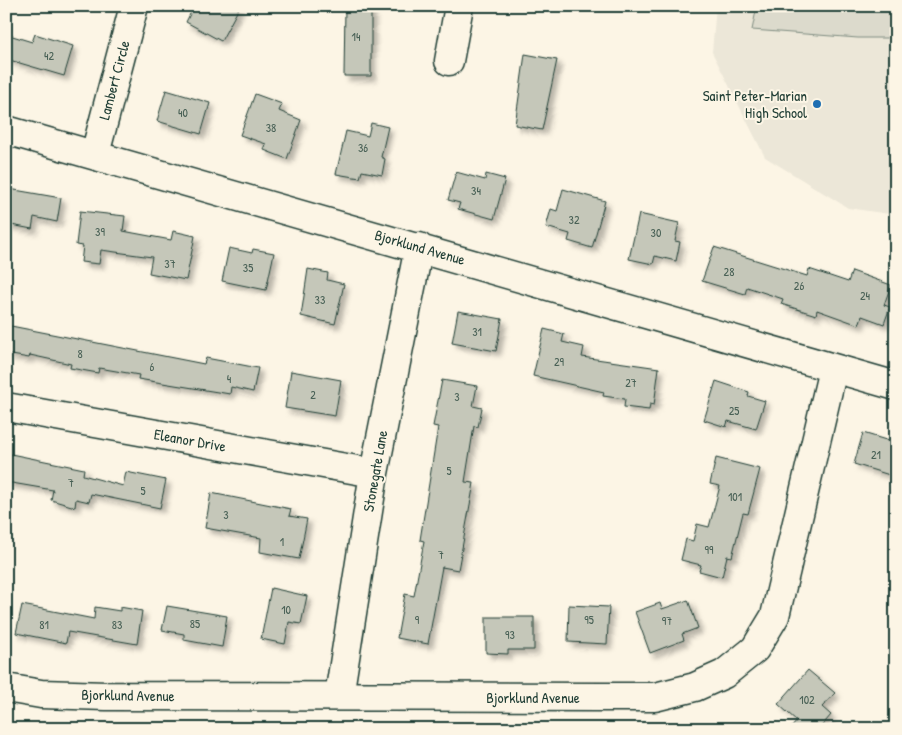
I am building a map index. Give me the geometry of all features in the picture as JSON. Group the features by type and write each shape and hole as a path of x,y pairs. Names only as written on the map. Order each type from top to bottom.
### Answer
{"street":[{"name":"Lambert Circle","path":"95,154 134,6"},
{"path":"449,61 459,6"},
{"name":"Bjorklund Avenue","path":"6,130 419,247 896,386"},
{"name":"Stonegate Lane","path":"338,696 374,473 419,247"},
{"name":"Bjorklund Avenue","path":"6,688 41,694 106,696 655,697 695,687 724,674 755,649 775,616 833,369"},
{"name":"Eleanor Drive","path":"6,407 374,473"}],"shaded area":[{"name":"Saint Peter-Marian High School","path":"716,6 896,6 896,215 848,208 765,157 712,52"},
{"path":"757,6 896,6 896,38 858,38 752,30"}],"building":[{"path":"194,6 240,6 221,41 186,22"},
{"path":"345,7 371,7 371,76 344,76"},
{"path":"6,34 32,42 35,34 73,46 64,76 6,59"},
{"path":"525,54 557,60 542,130 515,125"},
{"path":"166,90 210,103 201,134 157,121"},
{"path":"255,94 282,104 279,111 301,120 287,159 264,150 266,144 240,135"},
{"path":"371,123 388,127 381,157 385,159 382,175 362,171 360,178 336,174 346,131 368,136"},
{"path":"456,172 485,180 486,174 505,179 494,219 458,209 460,203 448,200"},
{"path":"9,189 61,198 57,222 34,217 32,229 6,224"},
{"path":"563,189 605,201 592,248 568,241 570,234 546,227 551,209 557,211"},
{"path":"80,211 125,216 123,231 171,240 173,231 195,236 186,280 149,273 152,257 101,250 99,264 81,262 83,246 76,245"},
{"path":"639,214 679,223 675,241 680,242 676,261 655,256 653,264 629,259"},
{"path":"714,247 807,276 809,269 848,282 852,271 891,285 884,305 890,307 884,324 862,316 859,325 817,310 816,315 781,304 783,299 747,287 745,294 702,281"},
{"path":"229,248 252,253 253,249 274,253 266,290 222,281"},
{"path":"308,269 328,273 327,280 344,284 335,324 301,316"},
{"path":"458,311 502,319 496,351 452,343"},
{"path":"6,325 204,364 206,358 258,368 253,392 231,387 230,394 138,379 139,375 99,368 98,373 70,368 71,364 30,355 29,358 6,354"},
{"path":"544,329 564,334 562,342 584,347 582,357 659,368 654,405 650,404 649,410 624,407 625,399 603,396 604,392 533,376"},
{"path":"291,371 341,380 335,416 285,408"},
{"path":"442,380 477,386 473,406 482,408 478,427 474,426 465,482 474,483 458,570 442,567 428,644 397,638 405,594 414,596 424,541 420,540 438,427 433,426"},
{"path":"716,381 749,392 748,396 765,401 756,429 728,421 726,427 704,420"},
{"path":"863,433 896,443 896,477 854,464"},
{"path":"6,453 84,469 83,475 123,486 126,472 166,480 160,508 91,494 89,502 76,499 75,507 51,500 53,490 6,482"},
{"path":"716,458 760,469 748,514 743,513 732,557 727,556 722,577 699,571 701,565 681,560 686,539 693,541 697,524 709,527 720,486 710,484"},
{"path":"211,493 291,509 289,516 307,519 299,559 260,552 261,538 205,528"},
{"path":"271,588 307,596 301,624 289,622 285,644 261,639"},
{"path":"688,600 698,628 682,634 684,640 650,653 635,612 660,603 662,609"},
{"path":"22,605 94,619 95,607 120,611 120,607 142,611 137,644 68,632 66,643 16,633"},
{"path":"569,605 609,607 607,644 568,642"},
{"path":"167,606 227,616 222,647 184,640 184,634 162,630"},
{"path":"486,617 534,617 534,650 508,650 508,654 486,653"},
{"path":"808,670 835,693 822,707 831,715 819,729 790,729 797,721 778,704"}],"place":[{"name":"Saint Peter-Marian High School","path":"817,104"}]}
